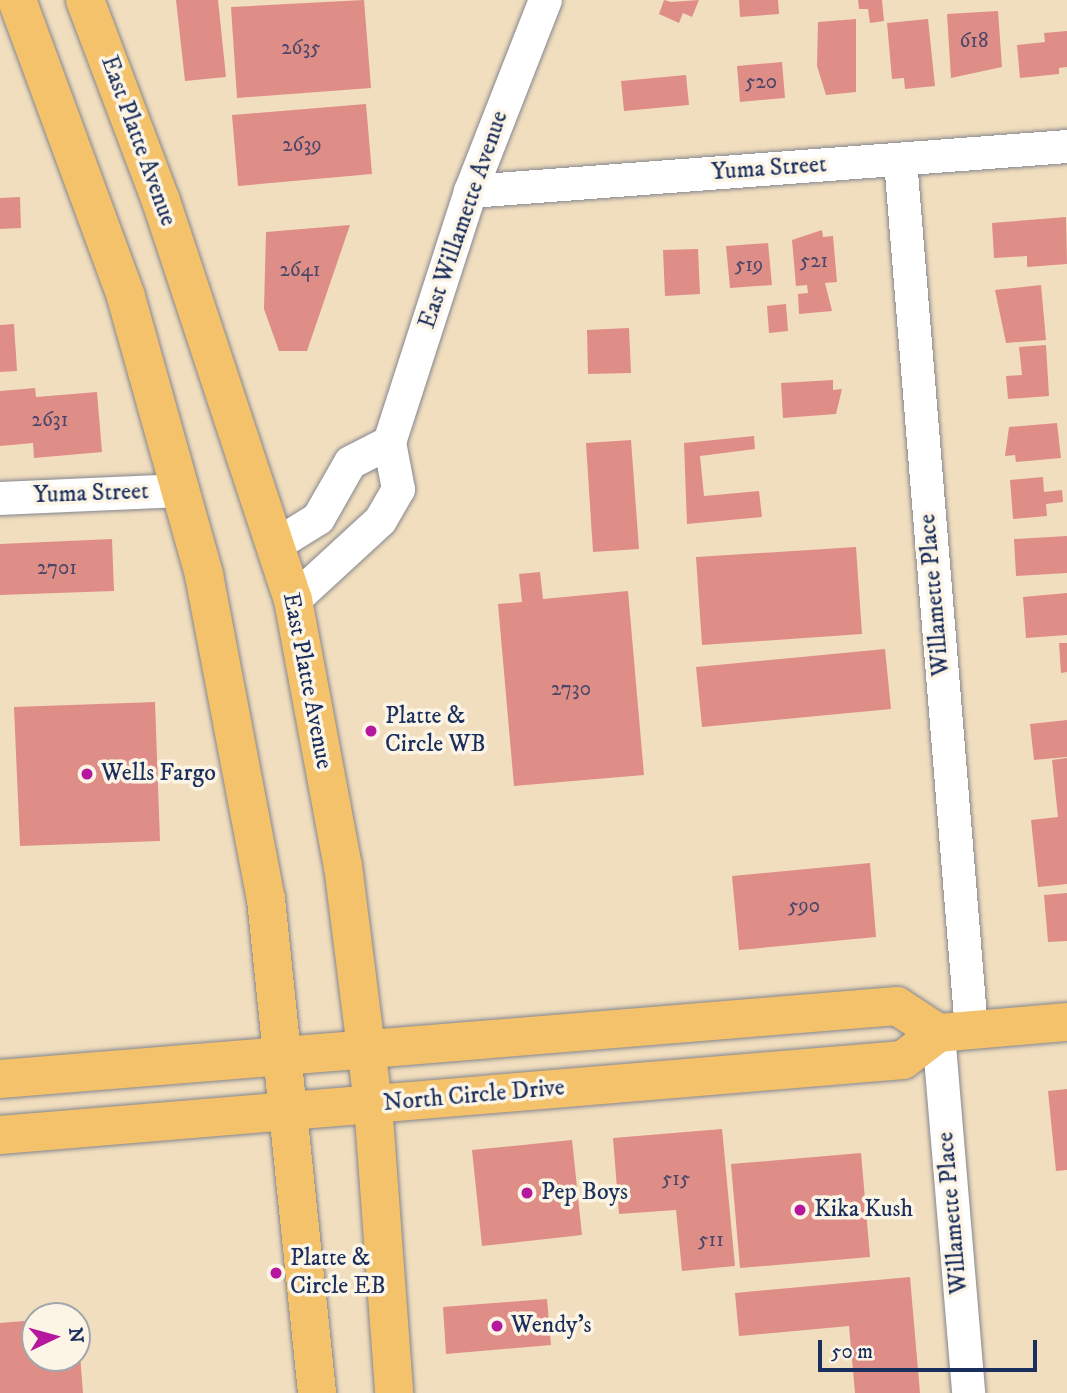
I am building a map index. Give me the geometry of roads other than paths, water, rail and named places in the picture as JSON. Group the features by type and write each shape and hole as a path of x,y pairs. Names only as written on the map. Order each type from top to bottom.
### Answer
{"main road":[{"path":"16,0 95,206 182,490 262,873 284,1059 317,1393"},
{"name":"East Platte Avenue","path":"85,0 161,201 293,600 343,866 373,1104 394,1393"},
{"path":"0,1079 284,1059 365,1048 897,1006 955,1031 1067,1022"},
{"name":"North Circle Drive","path":"0,1135 289,1115 373,1104 903,1060 955,1031"}],"street":[{"name":"East Willamette Avenue","path":"388,442 470,191 545,0"},
{"name":"Yuma Street","path":"470,191 1067,146"},
{"name":"Willamette Place","path":"900,160 955,1031 968,1393"},
{"path":"276,544 318,518 350,462 388,442 398,489 380,520 293,600"},
{"name":"Yuma Street","path":"0,498 182,490"}],"place":[{"name":"Platte & Circle WB","path":"371,731"},
{"name":"Wells Fargo","path":"87,774"},
{"name":"Pep Boys","path":"527,1193"},
{"name":"Kika Kush","path":"800,1210"},
{"name":"Platte & Circle EB","path":"276,1273"},
{"name":"Wendy's","path":"497,1326"}]}
